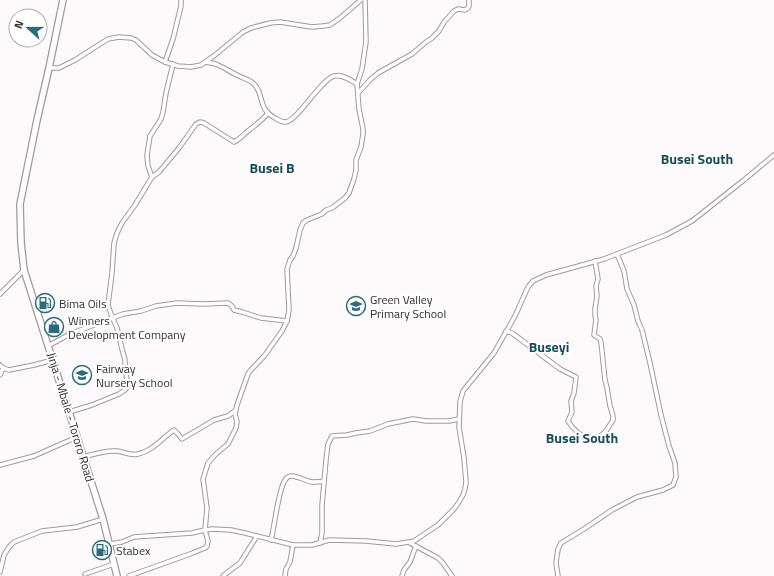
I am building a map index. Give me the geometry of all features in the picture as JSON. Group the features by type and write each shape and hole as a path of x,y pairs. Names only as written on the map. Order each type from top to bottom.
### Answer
{"main road":[{"name":"Jinja - Mbale - Tororo Road","path":"63,0 20,204 21,243 24,270 103,519 117,576"}],"street":[{"path":"165,62 173,39 181,6 181,0"},
{"path":"49,68 58,68 75,60 108,39 119,37 132,38 136,40 152,55 165,62 178,66 191,67 201,65 243,32 251,28 280,22 312,27 330,25 361,0"},
{"path":"129,576 205,548 208,544 205,530 207,508 203,483 204,474 208,464 216,454 228,444 236,428 237,422 235,414 248,374 265,355 282,331 287,321 289,310 287,269 296,248 300,230 303,223 307,220 322,214 345,198 354,179 356,160 361,147 363,129 359,109 357,84 362,69 366,42 365,0"},
{"path":"358,93 378,73 412,54 432,38 454,11 458,9 465,10 468,8 470,6 469,0"},
{"path":"206,62 217,64 250,81 259,92 262,105 268,113 278,120 285,122 291,120 328,79 335,76 340,76 357,84"},
{"path":"152,177 148,166 147,155 150,136 163,112 173,64"},
{"path":"69,412 92,405 119,394 128,386 125,360 117,328 108,305 114,243 122,224 152,177 159,172 179,148 196,124 200,122 204,123 234,142 257,125 268,113"},
{"path":"110,544 122,542 134,537 192,533 205,530 231,530 300,546 312,545 329,540 366,541 396,544 414,542 438,525 454,509 463,495 466,482 459,419 460,402 463,391 494,353 515,316 528,286 533,281 546,274 596,261 666,235 692,221 774,155"},
{"path":"558,576 556,563 558,550 561,543 612,510 637,497 663,490 672,485 676,477 675,463 661,415 642,330 627,289 624,271 617,254"},
{"path":"506,331 512,333 560,369 576,377 574,393 571,401 572,412 568,421 571,426 589,440 599,437 606,432 613,420 613,416 605,380 601,342 600,339 594,335 597,296 596,286 598,279 596,261"},
{"path":"0,294 24,270"},
{"path":"48,346 70,334 112,317 141,311 156,306 228,303 234,310 261,318 287,321"},
{"path":"0,374 2,366 9,370 53,360"},
{"path":"83,457 116,451 137,455 152,449 164,437 174,430 182,438 214,420 228,416 236,410"},
{"path":"320,543 322,533 322,505 326,460 328,444 332,436 356,434 388,424 413,419 443,421 459,419"},
{"path":"0,465 34,456 77,437"},
{"path":"271,540 279,498 283,484 287,478 294,476 313,482 324,482"},
{"path":"0,572 4,555 14,542 42,531 77,527 103,519"},
{"path":"223,576 240,563 257,536"},
{"path":"409,542 438,558 452,576"},
{"path":"285,576 286,569 290,562 293,545"},
{"path":"402,576 404,570 410,562 416,546"},
{"path":"85,574 114,564"}],"place":[{"name":"Bima Oils","path":"45,303"},
{"name":"Green Valley Primary School","path":"356,306"},
{"name":"Winners Development Company","path":"54,327"},
{"name":"Fairway Nursery School","path":"82,375"},
{"name":"Stabex","path":"102,550"}],"district":[{"name":"Busei South","path":"697,158"},
{"name":"Busei B","path":"272,167"},
{"name":"Buseyi","path":"549,346"},
{"name":"Busei South","path":"582,437"}]}
